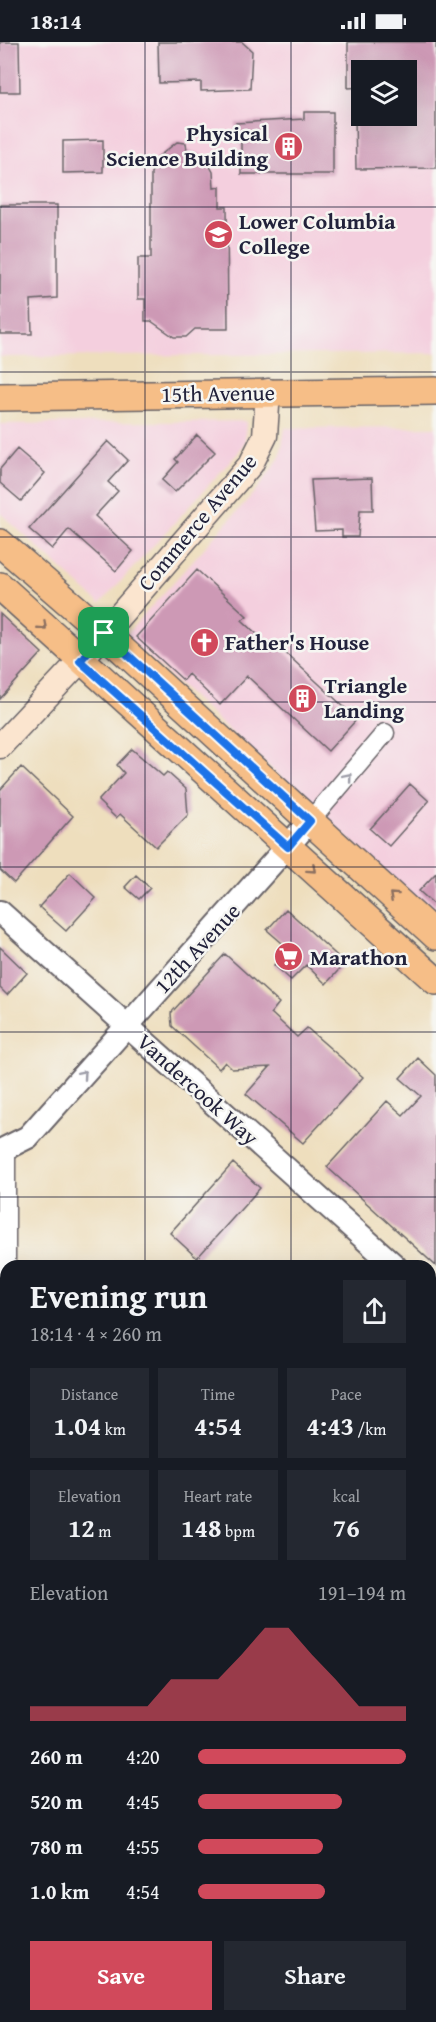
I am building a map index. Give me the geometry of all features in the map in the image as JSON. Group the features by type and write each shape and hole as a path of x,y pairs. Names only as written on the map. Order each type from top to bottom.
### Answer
{"main road":[{"name":"15th Avenue","path":"0,397 268,391 436,391"},
{"name":"Commerce Avenue","path":"0,746 80,661 251,464 265,436 268,391"},
{"path":"0,543 104,633 436,936"},
{"path":"0,586 80,661 436,981"}],"street":[{"name":"12th Avenue","path":"3,1151 28,1137 126,1024 215,931 385,733"},
{"name":"Vandercook Way","path":"0,912 388,1260"},
{"path":"3,1151 5,1260"}],"shaded area":[{"name":"Lower Columbia College","path":"0,42 436,42 436,353 0,357"},
{"path":"246,421 245,442 238,453 100,604 0,513 0,424"},
{"path":"436,427 436,918 125,636 259,487 280,457 285,428"}],"building":[{"path":"0,42 19,42 20,92 0,92"},
{"path":"158,42 242,42 252,51 250,89 201,91 201,82 159,83"},
{"path":"348,42 436,42 436,168 356,169 355,126 417,126 417,60 351,60 351,88 348,88"},
{"name":"Physical Science Building","path":"304,112 333,112 333,174 241,174 241,141 236,141 236,123 304,119"},
{"path":"103,140 103,172 63,173 63,141"},
{"path":"177,142 186,143 187,151 200,154 208,163 213,172 214,188 220,187 220,207 227,207 228,329 195,329 186,337 174,337 151,321 145,321 145,299 138,299 138,258 151,258 151,173 158,157"},
{"path":"0,205 57,205 57,298 31,300 32,334 0,334"},
{"path":"197,435 215,452 175,492 162,480 178,462 175,459"},
{"path":"108,441 128,460 108,482 118,491 95,516 133,551 116,571 69,529 52,549 29,529"},
{"path":"17,449 45,473 21,501 0,483 0,469"},
{"path":"372,478 373,510 360,510 358,537 342,537 342,530 315,531 311,480"},
{"name":"Father's House","path":"197,570 247,616 242,620 274,650 278,646 357,719 328,751 247,676 220,705 188,674 183,680 136,637"},
{"path":"0,614 42,653 0,699"},
{"path":"132,749 163,776 167,772 186,789 188,815 156,847 120,814 116,818 98,801 124,773 117,765"},
{"path":"21,767 73,816 14,883 0,870 0,790"},
{"path":"410,784 429,801 389,846 370,829"},
{"path":"70,873 96,898 66,931 39,907"},
{"path":"436,873 436,906 419,891"},
{"path":"136,875 150,888 139,899 125,887"},
{"name":"Marathon","path":"286,909 345,963 326,984 306,965 291,980 274,965 289,949 267,930"},
{"path":"0,947 27,973 7,995 0,988"},
{"path":"225,954 279,1003 271,1013 297,1037 307,1028 363,1077 303,1143 246,1094 270,1067 232,1069 225,1062 219,1069 172,1026 171,1013"},
{"path":"418,1058 436,1075 436,1260 429,1260 327,1167 387,1101 403,1115 421,1096 400,1078"},
{"path":"233,1163 260,1188 197,1258 170,1233"}],"place":[{"name":"Physical Science Building","path":"289,146"},
{"name":"Lower Columbia College","path":"218,234"},
{"name":"Father's House","path":"204,642"},
{"name":"Triangle Landing","path":"303,698"},
{"name":"Marathon","path":"289,957"}],"route":[{"path":"104,633 310,821 288,847 80,661 104,633"}]}
